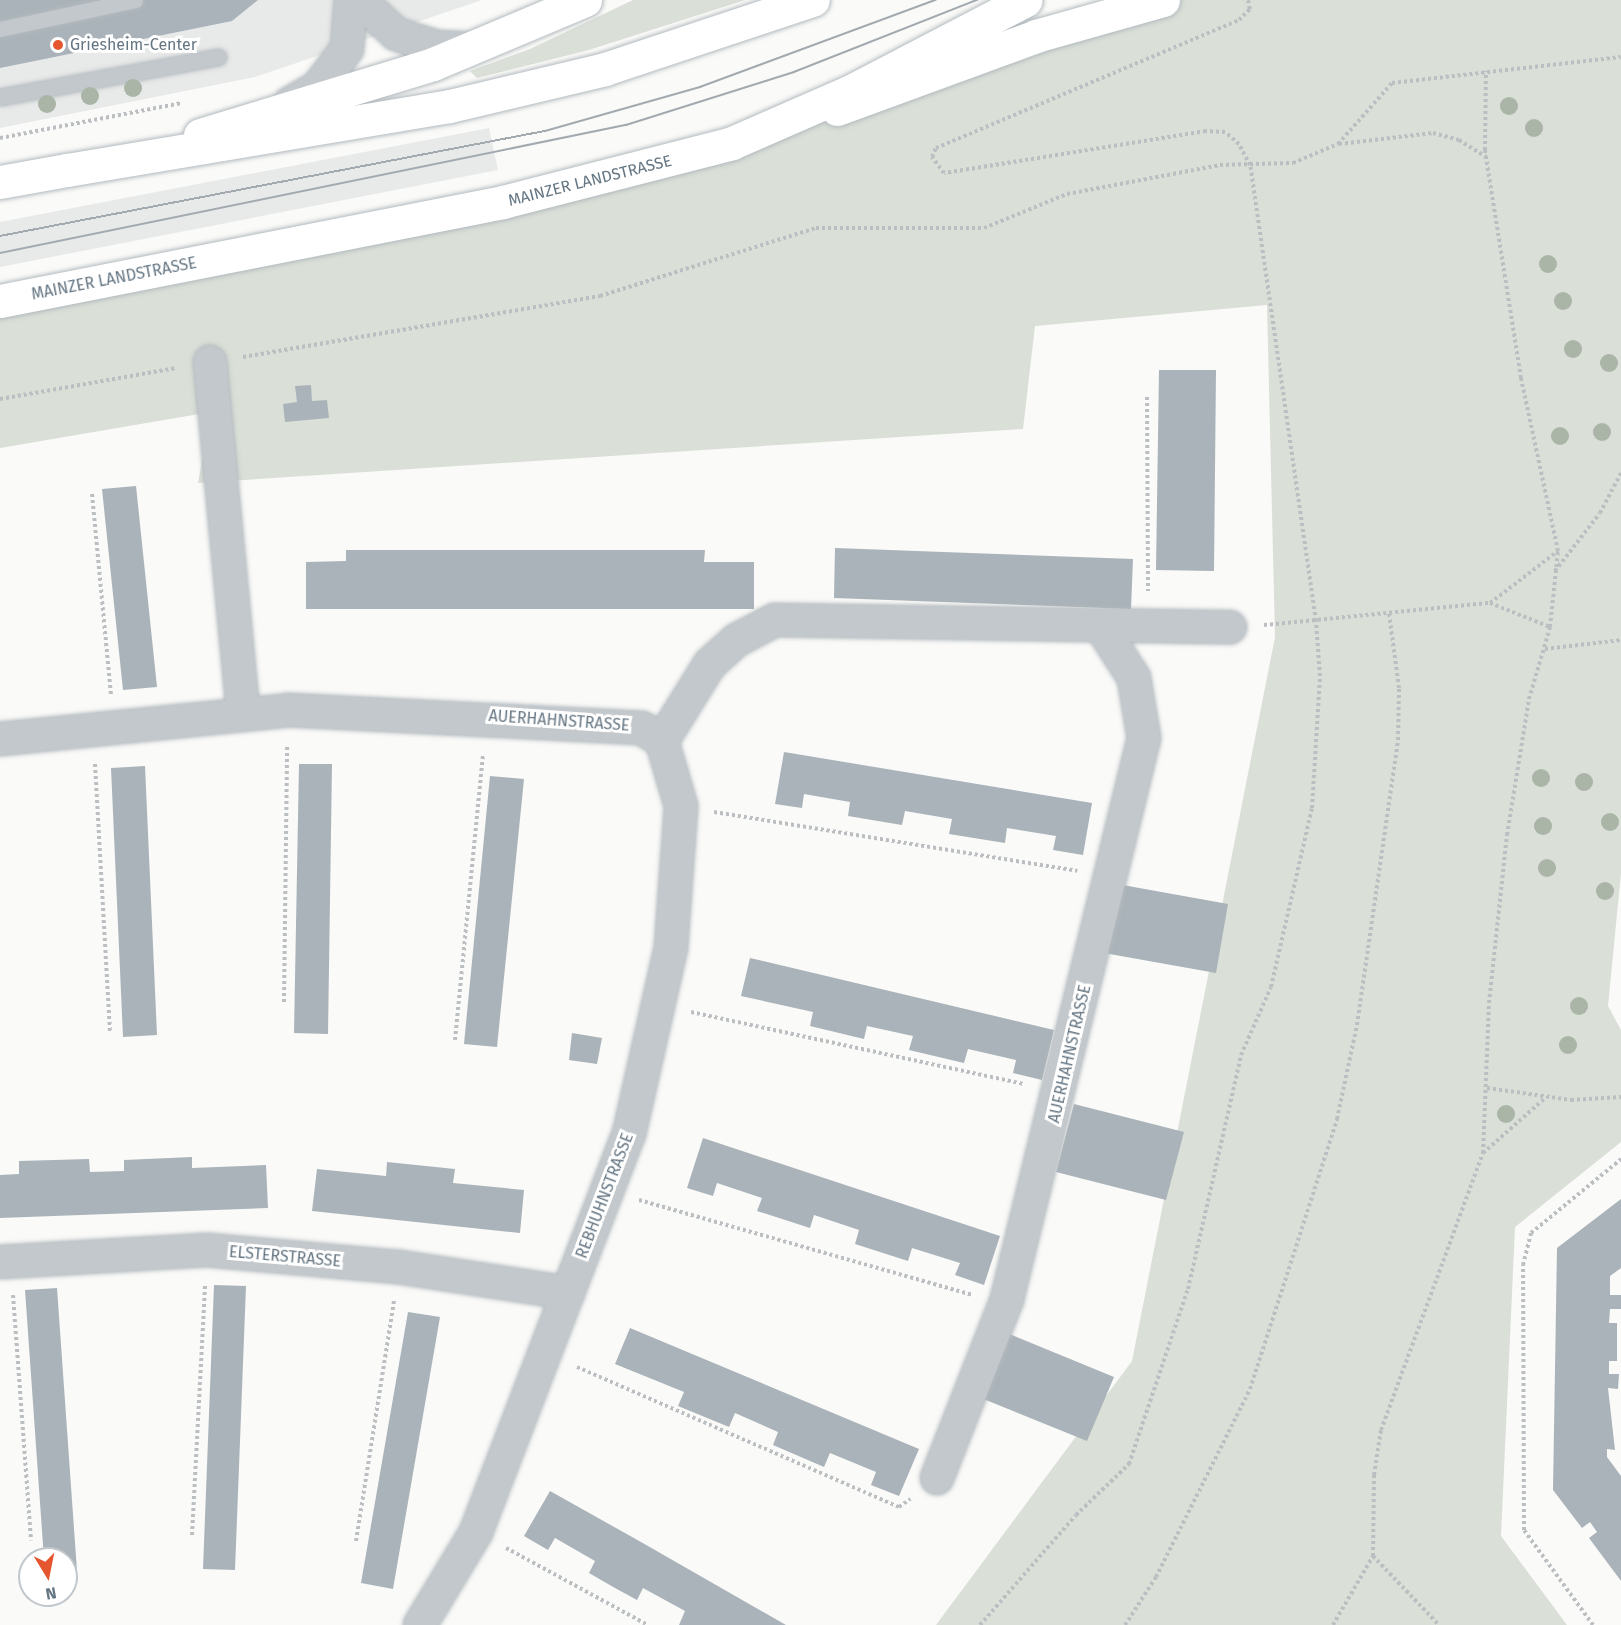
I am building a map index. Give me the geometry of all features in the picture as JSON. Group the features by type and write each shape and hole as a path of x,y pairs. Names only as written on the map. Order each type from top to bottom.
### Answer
{"main road":[{"path":"67,170 249,122 472,49 585,0"},
{"path":"0,182 450,106 605,69 813,0"},
{"path":"732,143 859,87 1026,0"},
{"name":"MAINZER LANDSTRASSE","path":"0,301 503,202 732,143 1036,36 1163,0"}],"street":[{"path":"249,122 297,100 331,73 347,49 351,0"},
{"path":"359,0 396,34 437,47 472,49"},
{"path":"210,362 243,711"},
{"path":"662,741 710,664 737,640 775,620 1102,628 1230,627"},
{"name":"AUERHAHNSTRASSE","path":"936,1478 1017,1264 1144,738 1134,678 1102,628"},
{"name":"AUERHAHNSTRASSE","path":"0,739 243,711 288,710 487,716 642,728 662,741"},
{"name":"REBHUHNSTRASSE","path":"420,1625 476,1532 543,1352 629,1134 671,947 681,806 662,741"},
{"name":"ELSTERSTRASSE","path":"5,1261 207,1250 399,1267 568,1293"}],"lane":[{"path":"0,29 135,0"},
{"path":"0,97 218,57"}],"path":[{"path":"980,1625 1076,1515 1129,1464 1171,1347 1241,1055 1271,987 1312,808 1320,676 1317,621 1250,165 1225,132 1206,131 944,173 932,157 936,148 1239,20 1250,9 1248,0"},
{"path":"1338,144 1392,83 1621,57"},
{"path":"1333,1625 1373,1556 1374,1475 1381,1430 1483,1152 1489,1003 1507,835 1529,699 1550,627 1558,551 1523,388 1487,158 1485,71"},
{"path":"0,138 195,101"},
{"path":"0,399 600,296 816,228 984,228 1066,194 1220,165 1293,162 1338,144 1433,133 1459,140 1487,158"},
{"path":"1147,397 1148,627"},
{"path":"1555,572 1600,513 1621,473"},
{"path":"92,494 103,727 110,1033"},
{"path":"1490,603 1558,551"},
{"path":"1230,627 1317,621 1490,603 1550,627"},
{"path":"1125,1625 1156,1577 1250,1389 1338,1119 1357,1025 1398,740 1400,688 1389,613"},
{"path":"1545,649 1621,640"},
{"path":"284,1002 288,710"},
{"path":"455,1040 487,716"},
{"path":"681,806 1091,873"},
{"path":"658,1004 1036,1087"},
{"path":"1487,1088 1545,1098 1621,1097"},
{"path":"1483,1152 1545,1098"},
{"path":"1593,1625 1524,1530 1523,1265 1531,1233 1621,1159"},
{"path":"606,1191 978,1296"},
{"path":"192,1535 207,1250"},
{"path":"5,1261 32,1540"},
{"path":"356,1541 399,1267"},
{"path":"543,1352 899,1507"},
{"path":"476,1532 648,1625"},
{"path":"1373,1556 1439,1625"}],"shaded area":[{"path":"0,0 482,0 255,77 0,128"},
{"path":"633,0 745,0 589,50 477,78 470,71 530,49"},
{"path":"1163,0 1621,0 1621,873 1608,1006 1621,1030 1621,1142 1515,1227 1501,1536 1567,1625 936,1625 1132,1361 1275,637 1267,305 1035,326 1023,429 198,483 211,412 0,448 0,301 503,202"},
{"path":"489,128 498,170 0,267 0,222"}],"building":[{"name":"Griesheim-Center","path":"0,0 258,0 232,21 0,68"},
{"path":"1159,370 1216,370 1214,571 1156,570"},
{"path":"311,385 312,401 327,400 329,418 285,422 283,404 297,402 295,386"},
{"path":"136,486 157,687 123,690 102,489"},
{"path":"835,548 1133,559 1131,609 834,598"},
{"path":"346,550 705,550 704,562 754,562 754,609 306,609 306,562 346,561"},
{"path":"784,752 1092,803 1083,855 1053,850 1056,836 1007,828 1005,843 949,834 952,819 905,811 902,825 848,816 850,802 804,794 802,808 775,804"},
{"path":"299,764 332,764 328,1034 294,1033"},
{"path":"145,766 157,1035 123,1037 111,768"},
{"path":"490,776 524,779 497,1047 464,1044"},
{"path":"1117,884 1228,904 1216,973 1104,953"},
{"path":"750,958 1054,1030 1042,1080 1013,1073 1016,1060 968,1049 964,1063 909,1050 913,1036 867,1026 864,1039 810,1026 813,1012 741,996"},
{"path":"572,1033 602,1038 597,1064 569,1060"},
{"path":"1074,1104 1184,1132 1166,1200 1056,1172"},
{"path":"703,1138 1000,1236 984,1285 955,1275 960,1263 912,1248 908,1261 855,1244 859,1230 814,1215 810,1228 757,1211 762,1198 717,1183 713,1196 687,1188"},
{"path":"192,1157 192,1168 266,1165 268,1208 0,1218 0,1175 19,1174 19,1161 89,1159 90,1172 124,1171 124,1160"},
{"path":"387,1162 455,1169 453,1183 524,1190 520,1233 312,1211 317,1169 386,1176"},
{"path":"1621,1199 1621,1268 1610,1276 1610,1295 1621,1295 1621,1309 1610,1309 1609,1323 1617,1323 1617,1361 1609,1361 1609,1374 1619,1374 1618,1389 1608,1388 1615,1450 1607,1449 1607,1457 1621,1476 1621,1581 1589,1538 1597,1532 1590,1522 1582,1528 1553,1490 1557,1248"},
{"path":"214,1285 246,1286 235,1570 203,1569"},
{"path":"57,1288 75,1547 43,1547 25,1290"},
{"path":"408,1312 440,1317 393,1589 361,1583"},
{"path":"630,1328 919,1449 899,1496 871,1485 876,1472 830,1453 824,1467 773,1445 778,1432 735,1413 729,1427 678,1406 684,1392 615,1364"},
{"path":"1007,1333 1114,1377 1087,1441 981,1398"},
{"path":"550,1491 786,1625 679,1625 685,1611 643,1588 637,1600 615,1588 589,1573 595,1561 555,1538 548,1550 524,1536"}],"tram line":[{"path":"0,236 545,131 700,87 935,0"},
{"path":"0,253 626,125 794,72 977,0"}],"place":[{"name":"Griesheim-Center","path":"58,45"}]}
